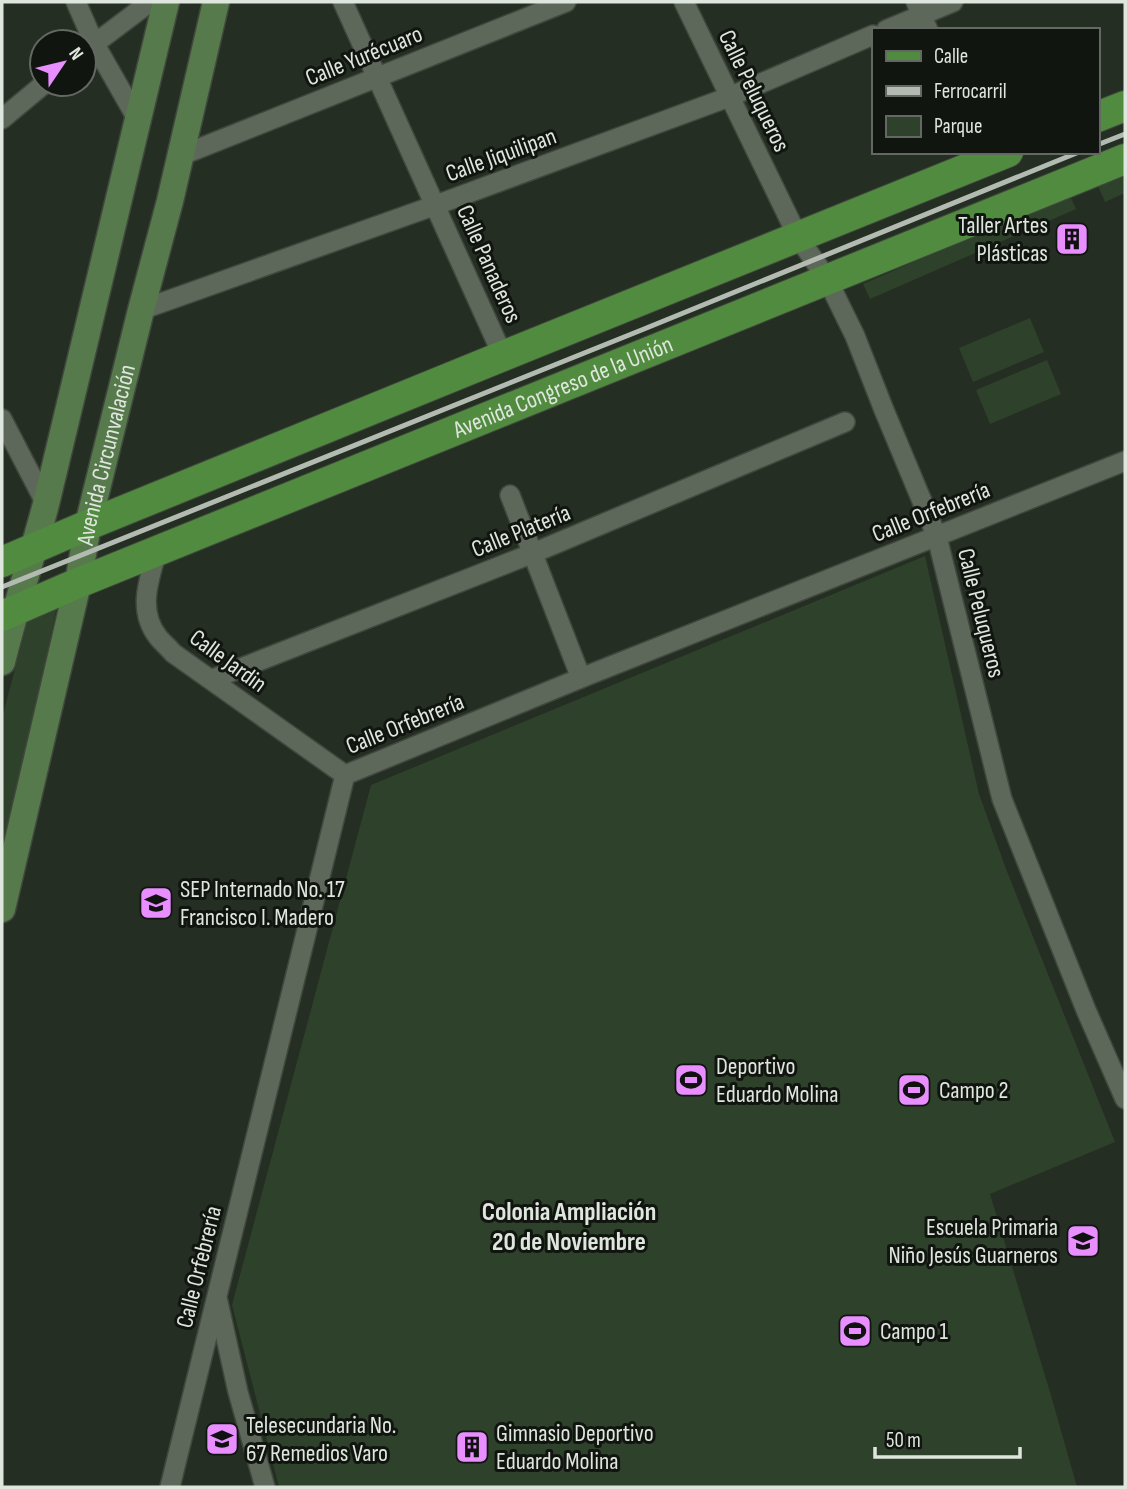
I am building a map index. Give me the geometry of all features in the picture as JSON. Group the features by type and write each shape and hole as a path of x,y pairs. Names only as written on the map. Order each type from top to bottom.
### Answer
{"main road":[{"name":"Avenida Circunvalación","path":"2,662 8,613 34,548 46,504 166,2"},
{"name":"Avenida Circunvalación","path":"2,909 78,583 88,525 216,2"},
{"path":"1099,116 1125,106"},
{"name":"Avenida Congreso de la Unión","path":"2,562 798,237 991,155"},
{"name":"Avenida Congreso de la Unión","path":"8,613 1125,159"}],"street":[{"path":"76,2 84,28"},
{"path":"98,40 149,2"},
{"name":"Calle Panaderos","path":"343,2 503,356"},
{"name":"Calle Yurécuaro","path":"180,156 566,2"},
{"name":"Calle Peluqueros","path":"684,2 798,237 827,279 855,336 937,537 1002,799 1086,1010 1125,1099"},
{"path":"891,28 953,2"},
{"name":"Calle Jiquilipan","path":"141,310 729,97 872,35"},
{"path":"98,60 139,121"},
{"path":"2,119 28,97"},
{"path":"2,419 46,504"},
{"name":"Calle Platería","path":"213,680 531,554 845,422"},
{"name":"Calle Orfebrería","path":"170,1487 345,775 1125,461"},
{"path":"510,495 581,678"},
{"name":"Calle Jardin","path":"157,551 146,589 147,614 156,635 173,653 345,775"},
{"path":"217,1298 238,1392 265,1487"}],"green space":[{"path":"1125,174 1125,193 1105,202 1098,186"},
{"path":"1069,194 1076,209 870,299 863,284"},
{"path":"1030,318 1044,352 973,382 959,348"},
{"path":"1047,360 1061,394 990,424 976,390"},
{"name":"Deportivo Eduardo Molina","path":"925,556 979,794 1006,869 1115,1142 990,1194 1077,1487 279,1487 232,1305 371,785"},
{"path":"57,606 2,868 2,718 29,616"}],"railway":[{"path":"1099,144 1125,134"},
{"path":"2,587 1074,154"}],"place":[{"name":"Taller Artes Plásticas","path":"1072,239"},
{"name":"SEP Internado No. 17 Francisco I. Madero","path":"156,903"},
{"name":"Deportivo Eduardo Molina","path":"691,1080"},
{"name":"Campo 2","path":"914,1090"},
{"name":"Escuela Primaria Niño Jesús Guarneros","path":"1083,1241"},
{"name":"Campo 1","path":"855,1331"},
{"name":"Telesecundaria No. 67 Remedios Varo","path":"222,1439"},
{"name":"Gimnasio Deportivo Eduardo Molina","path":"472,1447"}],"district":[{"name":"Colonia Ampliación 20 de Noviembre","path":"569,1227"}]}
